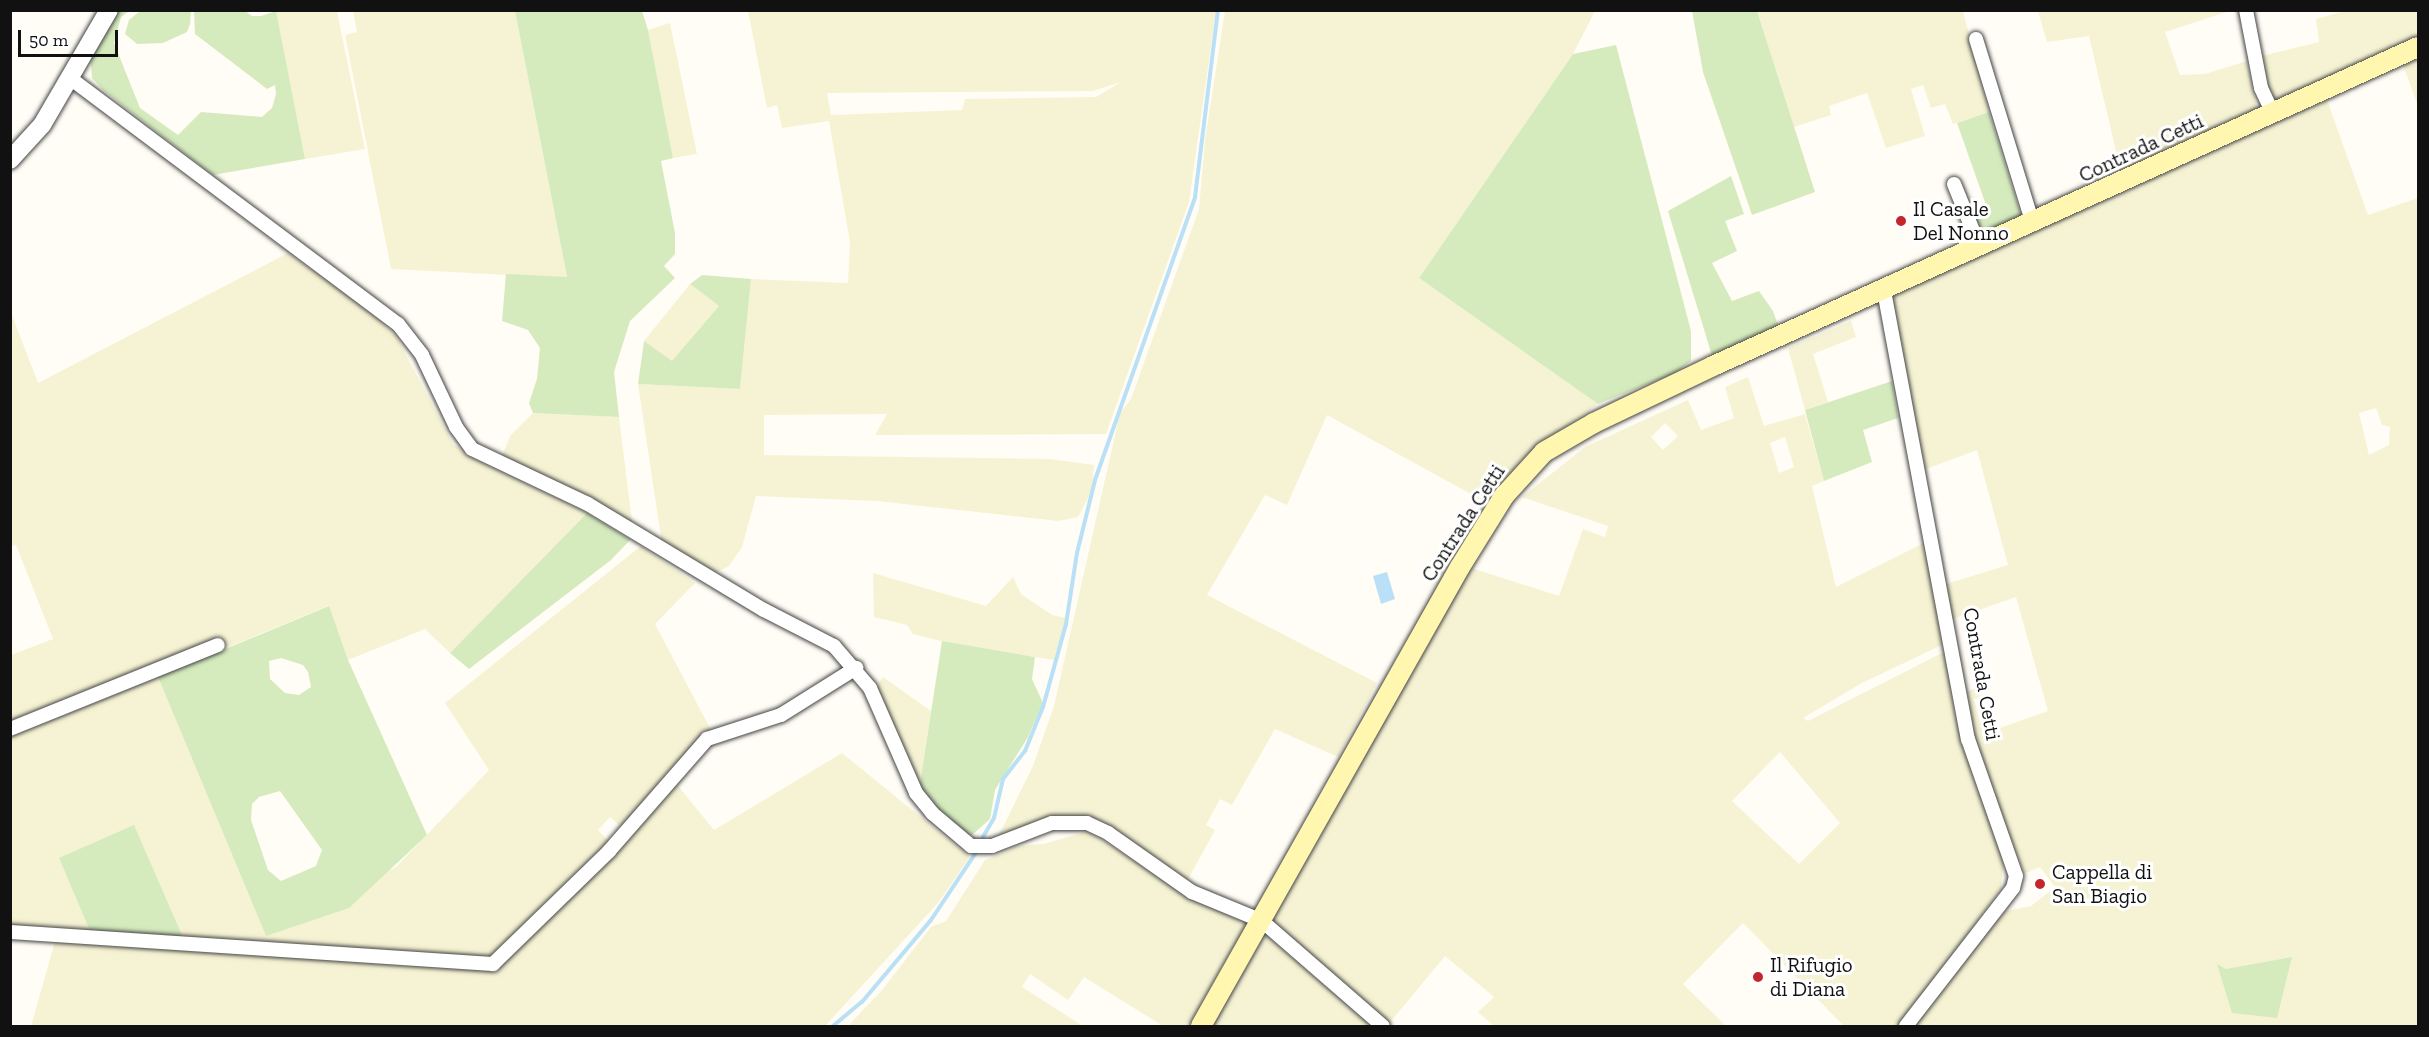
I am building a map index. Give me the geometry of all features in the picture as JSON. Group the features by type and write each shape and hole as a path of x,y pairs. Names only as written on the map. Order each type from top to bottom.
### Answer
{"main road":[{"name":"Contrada Cetti","path":"1201,1026 1460,567 1504,496 1533,462 1559,441 1617,411 2033,224 2418,47"}],"street":[{"path":"10,160 42,125 109,10"},
{"path":"2247,10 2261,87 2272,114"},
{"path":"1976,39 2033,224"},
{"path":"70,78 398,324 422,355 456,427 472,449 588,504 764,610 834,646 856,668 870,688 916,793 932,813 970,846 1013,840 1052,823 1088,823 1108,832 1192,892 1262,921 1383,1026"},
{"path":"1954,184 1980,248"},
{"name":"Contrada Cetti","path":"1884,291 1968,739 2016,876 2013,888 1906,1026"},
{"path":"10,729 218,645"},
{"path":"10,932 494,964 609,851 707,739 781,715 856,668"}],"shaded area":[{"path":"275,11 337,11 365,149 305,159"},
{"path":"353,11 515,11 567,278 391,269 345,35 357,32"},
{"path":"748,11 1216,11 1189,202 1106,434 875,435 887,414 764,415 764,455 1050,459 1094,465 1092,491 1078,517 1058,521 877,501 756,496 742,547 729,566 709,576 662,544 638,384 740,389 751,279 848,283 850,242 829,121 782,128 777,105 767,108","holes":["1121,82 1096,97 965,99 962,110 831,115 827,93 1093,91"]},
{"path":"1225,11 1595,11 1573,54 1419,278 1598,404 1520,461 1489,504 1327,415 1287,505 1265,495 1207,595 1377,683 1338,757 1275,729 1232,805 1220,799 1206,825 1215,830 1186,883 1096,819 1063,815 998,837 1033,766 1054,706 1120,413 1131,399 1199,209 1205,140"},
{"path":"1757,11 1963,11 1989,112 1953,124 1945,104 1931,108 1923,85 1911,89 1925,136 1886,148 1867,93 1829,106 1831,115 1794,127"},
{"path":"2038,11 2230,11 2165,32 2180,75 2205,74 2247,61 2258,114 2122,177 2089,36 2047,42"},
{"path":"2345,11 2418,11 2418,37 2273,104 2258,57 2319,42 2316,19"},
{"path":"670,23 697,154 673,158 648,30"},
{"path":"2418,59 2418,106 2403,65"},
{"path":"2327,100 2368,215 2418,198 2418,1026 1910,1026 1983,927 2006,911 2031,906 2055,887 2040,867 2025,873 1977,765 1961,694 1982,686 1985,696 1974,699 1983,734 2048,711 2016,597 1950,620 1943,585 2008,565 1977,450 1923,470 1891,297","holes":["2376,408 2382,425 2390,427 2389,445 2369,455 2359,413"]},
{"path":"288,253 368,309 396,336 453,444 478,461 587,513 450,653 425,629 348,660 328,606 226,648 221,637 11,721 11,655 53,639 16,545 11,546 10,310 38,383"},
{"path":"690,284 719,306 672,362 644,341"},
{"path":"1851,321 1856,337 1813,354 1828,402 1805,410 1788,348"},
{"path":"1748,377 1764,426 1805,414 1824,481 1812,486 1836,587 1928,541 1946,643 1862,683 1803,718 1808,721 1948,650 2004,854 2001,888 1902,1026 1844,1026 1743,923 1683,984 1726,1026 1494,1026 1478,1012 1494,997 1445,956 1387,1026 1268,923 1465,566 1559,596 1583,529 1605,537 1608,526 1522,497 1585,447 1688,400 1701,430 1734,418 1725,387","holes":["1665,423 1678,436 1663,450 1651,437","1785,437 1794,467 1779,473 1770,443","1780,752 1840,823 1799,864 1732,801"]},
{"path":"533,413 619,417 632,522 502,457 510,436"},
{"path":"641,546 695,583 655,624 711,730 624,829 610,817 598,830 610,843 493,963 185,942 59,858 92,936 11,929 11,737 158,677 266,936 396,867 489,770 445,703"},
{"path":"873,573 986,606 1013,577 1021,594 1052,615 1066,618 1054,660 940,641 913,634 907,625 874,617"},
{"path":"883,677 931,711 919,790 875,688"},
{"path":"842,753 970,857 938,903 825,1026 31,1026 56,938 494,967 674,781 714,830"},
{"path":"1088,831 1195,901 1247,922 1188,1026 1163,1026 1084,977 1068,1000 1030,974 1022,987 1083,1026 848,1026 882,990 931,927 946,921 985,860 1018,846 1044,844"},
{"path":"1262,932 1280,947 1371,1026 1208,1026"}],"green space":[{"path":"115,11 129,11 121,17 114,43 140,108 178,135 201,112 262,117 272,108 276,94 275,85 267,89 195,34 194,11 245,11 252,16 261,16 276,11 305,159 213,175 103,90 92,78 90,52"},
{"path":"140,11 191,11 190,24 187,32 163,43 137,44 125,34 129,20"},
{"path":"515,11 642,11 648,30 673,158 661,161 675,233 675,254 664,266 675,278 630,321 614,372 619,417 533,413 529,403 537,379 540,348 528,330 502,321 506,274 567,277"},
{"path":"1692,11 1757,11 1815,192 1752,215 1703,72"},
{"path":"1616,45 1691,331 1691,361 1675,373 1598,404 1419,278 1573,54"},
{"path":"1989,112 2023,222 1982,241 1972,211 1986,205 1957,123"},
{"path":"1731,176 1744,214 1725,221 1737,251 1712,263 1732,301 1759,291 1773,311 1780,331 1713,359 1668,211"},
{"path":"702,275 751,279 740,389 638,384 644,341 672,361 719,306 690,284"},
{"path":"1892,381 1898,418 1863,430 1872,462 1824,481 1805,410"},
{"path":"587,513 630,540 611,560 469,669 450,653"},
{"path":"329,606 348,660 427,835 349,908 266,936 158,677","holes":["281,658 303,665 308,672 311,687 299,695 285,693 270,679 269,661","280,791 322,850 316,866 281,881 268,870 251,820 252,804 259,797"]},
{"path":"942,641 1035,657 1032,679 1043,703 1028,737 995,790 990,819 972,835 959,834 919,790"},
{"path":"134,825 185,942 92,936 59,858"},
{"path":"2292,957 2277,1018 2232,1013 2217,964 2226,969"}],"water":[{"path":"1387,572 1395,599 1381,604 1373,576"}],"waterway":[{"path":"983,837 994,818 1003,779 1025,751 1043,707 1066,624 1077,553 1095,480 1195,197 1218,10"},
{"path":"833,1026 862,1002 931,920 977,851"}],"place":[{"name":"Il Casale Del Nonno","path":"1901,221"},
{"name":"Cappella di San Biagio","path":"2040,884"},
{"name":"Il Rifugio di Diana","path":"1758,977"}]}
